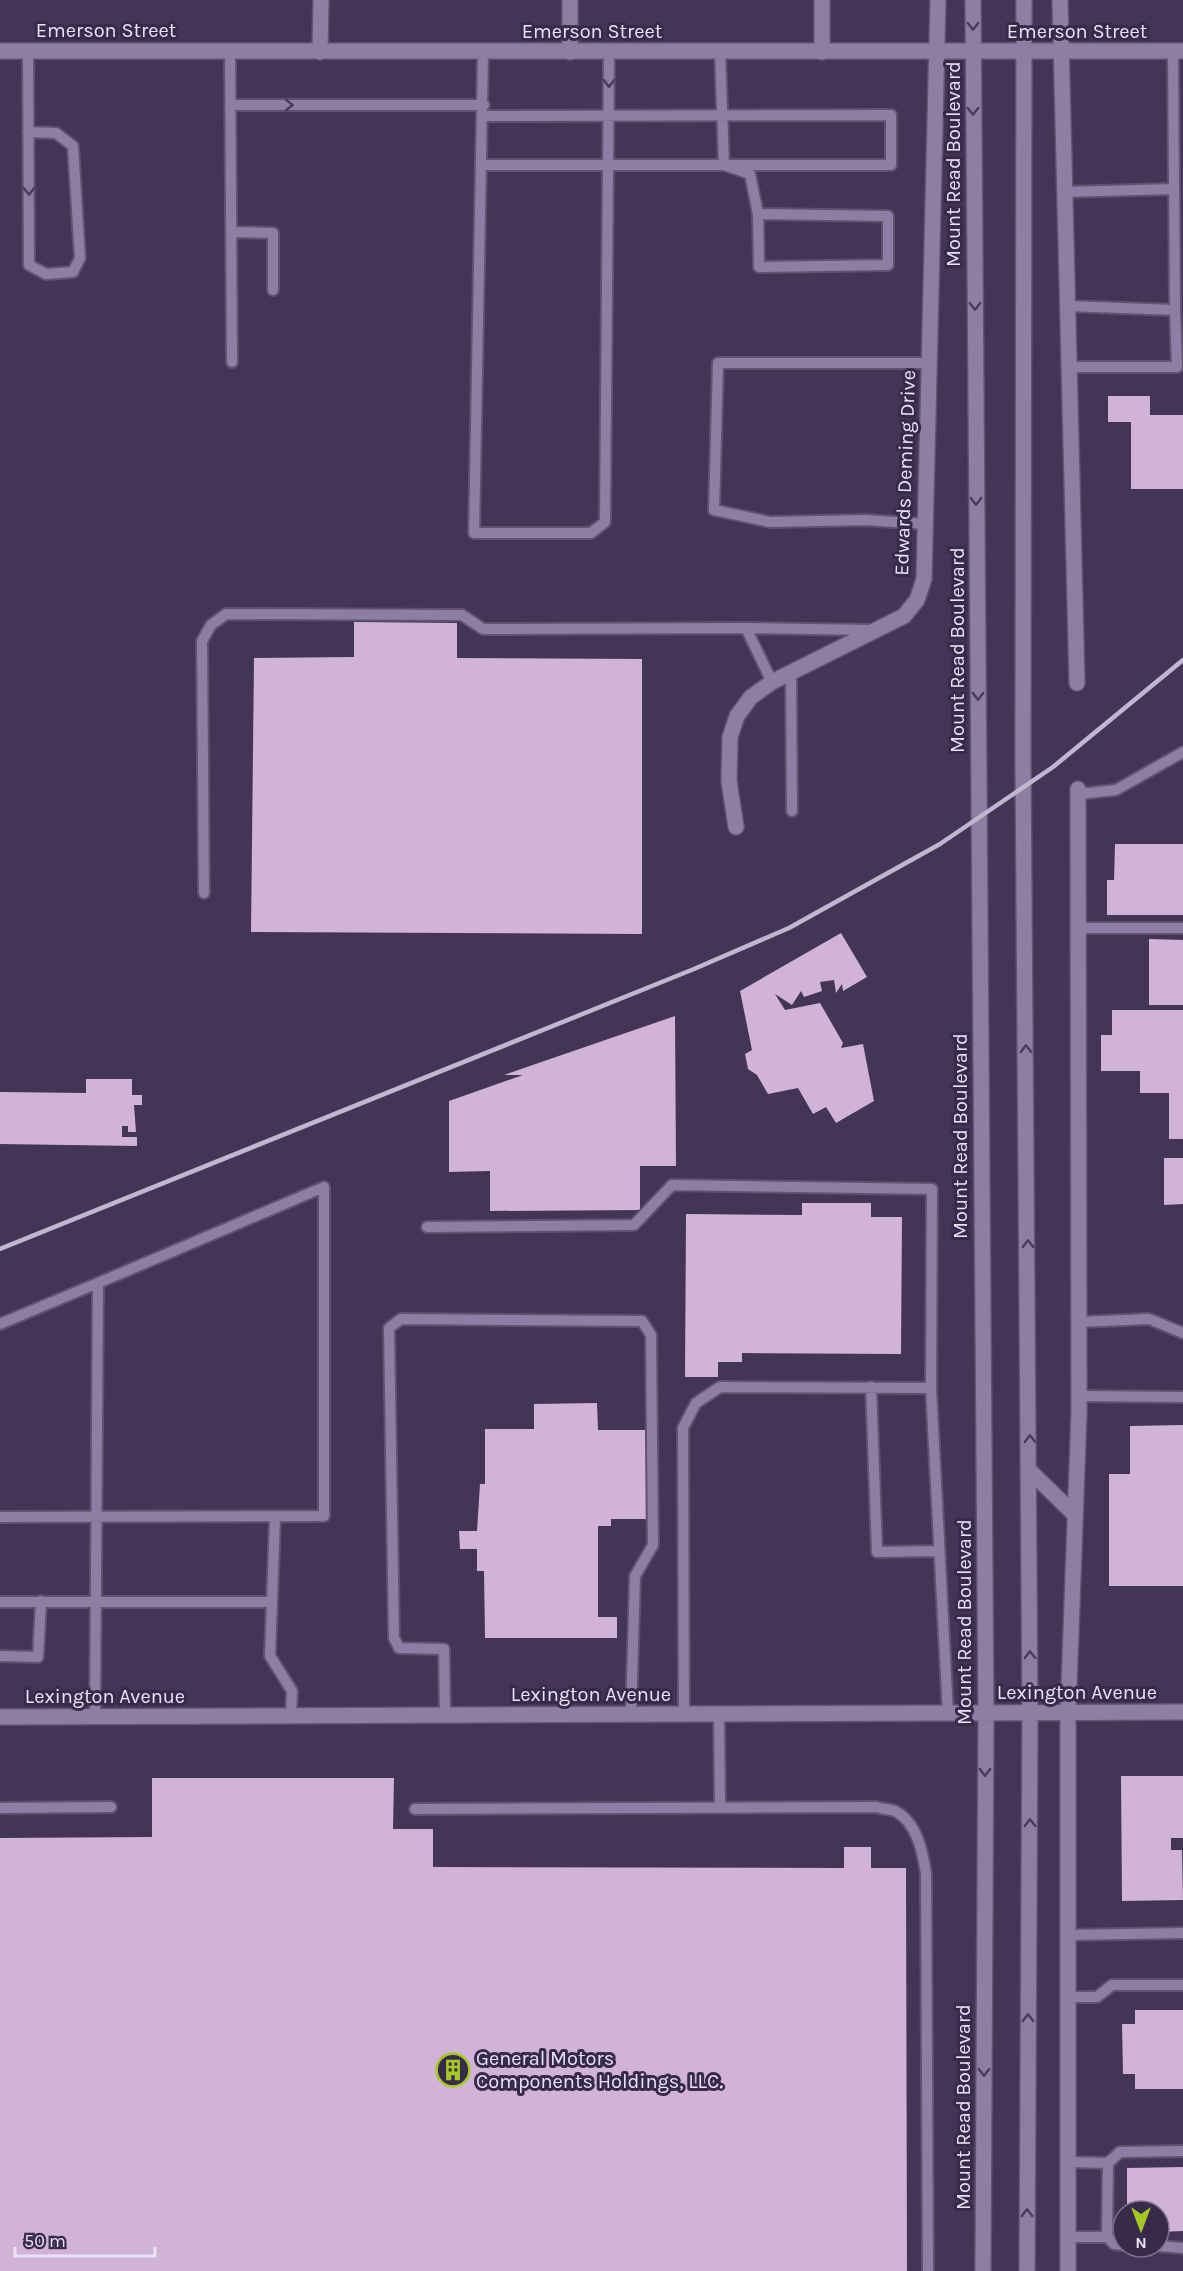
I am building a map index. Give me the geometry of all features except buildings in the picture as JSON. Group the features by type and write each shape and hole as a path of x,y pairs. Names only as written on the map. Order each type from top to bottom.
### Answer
{"main road":[{"path":"320,52 321,0"},
{"path":"570,0 570,52"},
{"path":"822,0 822,52"},
{"name":"Mount Read Boulevard","path":"938,0 938,52"},
{"name":"Mount Read Boulevard","path":"973,0 986,1714 983,2271"},
{"path":"1024,0 1023,763 1030,1471 1027,2271"},
{"path":"1060,0 1077,683"},
{"name":"Emerson Street","path":"0,51 1061,53 1178,51"},
{"name":"Edwards Deming Drive","path":"736,827 729,781 730,737 737,716 750,698 772,682 904,616 917,600 924,579 938,52"},
{"path":"1068,2271 1068,1714 1079,1396 1078,791"},
{"path":"1030,1471 1075,1515"},
{"name":"Lexington Avenue","path":"0,1717 1183,1712"}],"lane":[{"path":"28,51 28,132 29,265 46,273 73,272 80,258 73,146 56,132 28,132"},
{"path":"230,51 232,362"},
{"path":"1069,367 1180,368 1175,310 1179,281 1174,189 1178,51"},
{"path":"483,52 483,165 474,532 591,534 605,522 609,52"},
{"path":"720,52 720,115 724,165"},
{"path":"230,105 609,114 891,115 891,165 483,165"},
{"path":"724,165 750,174 758,214 759,267 888,265 888,216 758,214"},
{"path":"1064,192 1174,189"},
{"path":"231,232 273,233 273,290"},
{"path":"1067,306 1175,310"},
{"path":"925,524 865,520 770,522 714,510 718,363 931,363"},
{"path":"204,892 202,641 211,625 226,614 462,615 483,629 880,630"},
{"path":"746,628 772,682"},
{"path":"791,673 792,811"},
{"path":"1078,791 1116,790 1183,752"},
{"path":"1078,928 1183,928"},
{"path":"427,1227 634,1225 672,1185 932,1189 931,1388 948,1714"},
{"path":"0,1324 324,1187 324,1516 96,1518 0,1516"},
{"path":"95,1717 98,1283"},
{"path":"445,1716 444,1649 399,1648 394,1638 389,1328 401,1319 642,1321 651,1335 652,1545 636,1576 631,1715"},
{"path":"1079,1322 1149,1319 1183,1333"},
{"path":"684,1715 682,1428 696,1403 720,1387 931,1388"},
{"path":"871,1387 877,1552 938,1551"},
{"path":"1079,1396 1183,1397"},
{"path":"275,1516 270,1656 292,1691 291,1716"},
{"path":"0,1602 96,1600 272,1602"},
{"path":"0,1656 38,1657 41,1601"},
{"path":"719,1715 720,1807"},
{"path":"0,1808 111,1807"},
{"path":"415,1809 720,1807 886,1809 896,1812 912,1829 923,1850 927,1886 928,2271"},
{"path":"1068,1935 1183,1933"},
{"path":"1068,1997 1097,1997 1112,1985 1183,1985"},
{"path":"1068,2162 1108,2163 1120,2152 1183,2151"},
{"path":"1107,2237 1108,2163"},
{"path":"1068,2237 1107,2237 1111,2241"}],"railway":[{"path":"0,1249 694,969 789,928 940,844 1053,767 1183,660"}],"place":[{"name":"General Motors Components Holdings, LLC.","path":"453,2070"}]}
